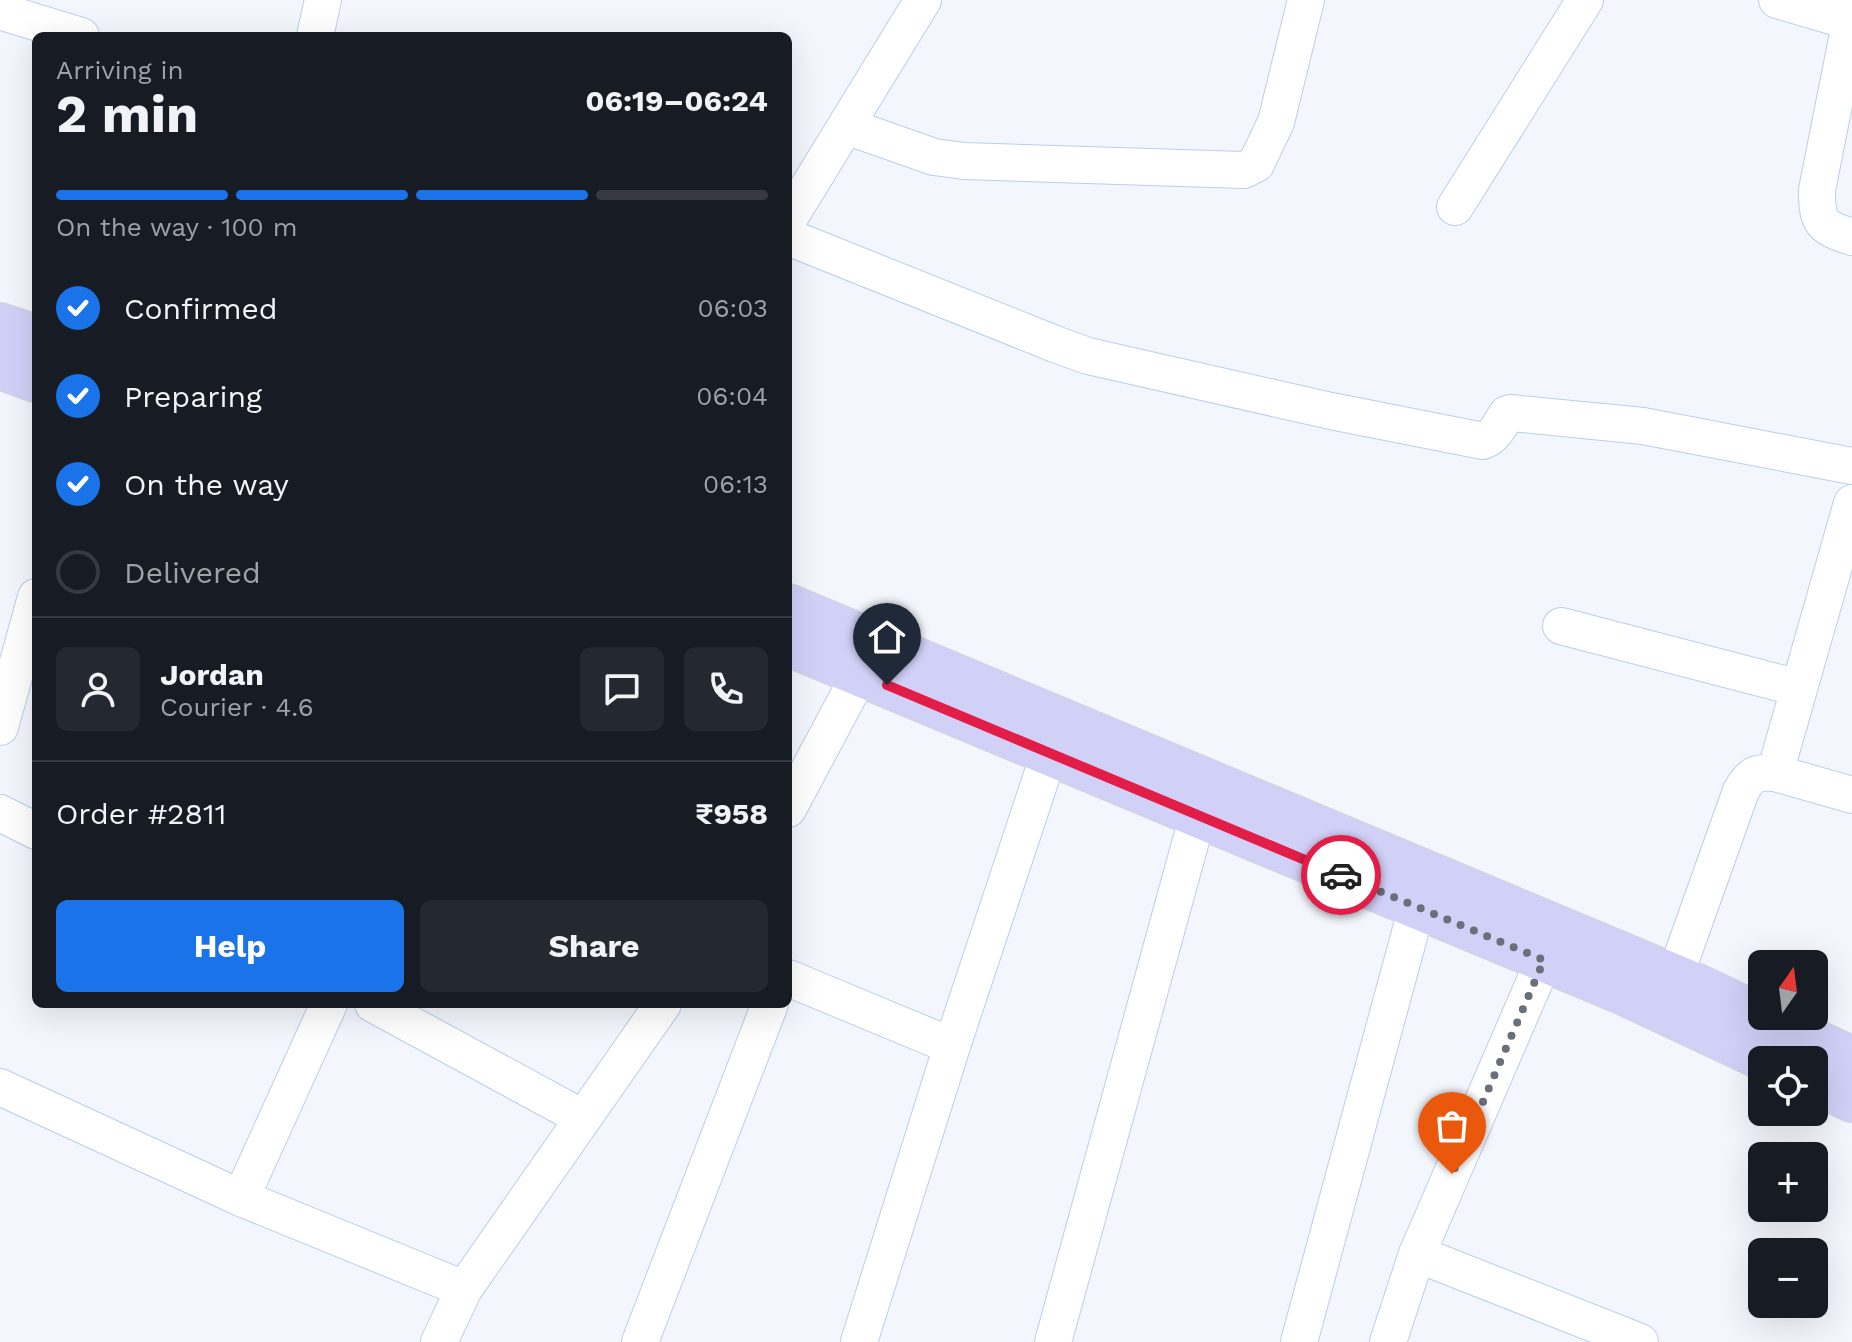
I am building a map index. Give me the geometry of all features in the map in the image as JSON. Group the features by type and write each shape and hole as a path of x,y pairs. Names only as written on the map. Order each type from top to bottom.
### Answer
{"main road":[{"path":"0,325 32,336"},
{"path":"0,367 32,379"},
{"path":"792,608 1054,736 1198,815 1622,992 1748,1051"},
{"path":"792,646 860,674 1054,736 1675,976 1852,1059"},
{"path":"1828,1089 1852,1100"}],"street":[{"path":"316,32 323,0"},
{"path":"846,126 934,157 964,161 1244,170 1256,164 1276,122 1306,0"},
{"path":"1455,207 1585,0"},
{"path":"1777,0 1851,19 1817,190 1817,207 1821,221 1831,230 1852,237"},
{"path":"792,214 918,1"},
{"path":"5,17 65,32"},
{"path":"792,239 1088,356 1331,411 1483,441 1491,438 1507,414 1511,413 1643,426 1852,466"},
{"path":"1775,773 1852,503"},
{"path":"0,727 32,611"},
{"path":"1561,626 1799,688"},
{"path":"792,802 860,674"},
{"path":"859,1342 1054,736"},
{"path":"1675,976 1741,791 1751,776 1775,773 1852,795"},
{"path":"0,813 32,829"},
{"path":"1063,1340 1198,815"},
{"path":"1299,1342 1417,907"},
{"path":"1388,1342 1417,1254 1544,960"},
{"path":"792,980 952,1046"},
{"path":"241,1198 327,1008"},
{"path":"380,1008 583,1118"},
{"path":"439,1342 464,1289 660,1008"},
{"path":"640,1342 768,1008"},
{"path":"0,1087 241,1198 464,1289"},
{"path":"1417,1254 1638,1342"}],"way so far":[{"path":"1341,875 1544,960 1452,1174"}],"route":[{"path":"887,685 1341,875"}]}
